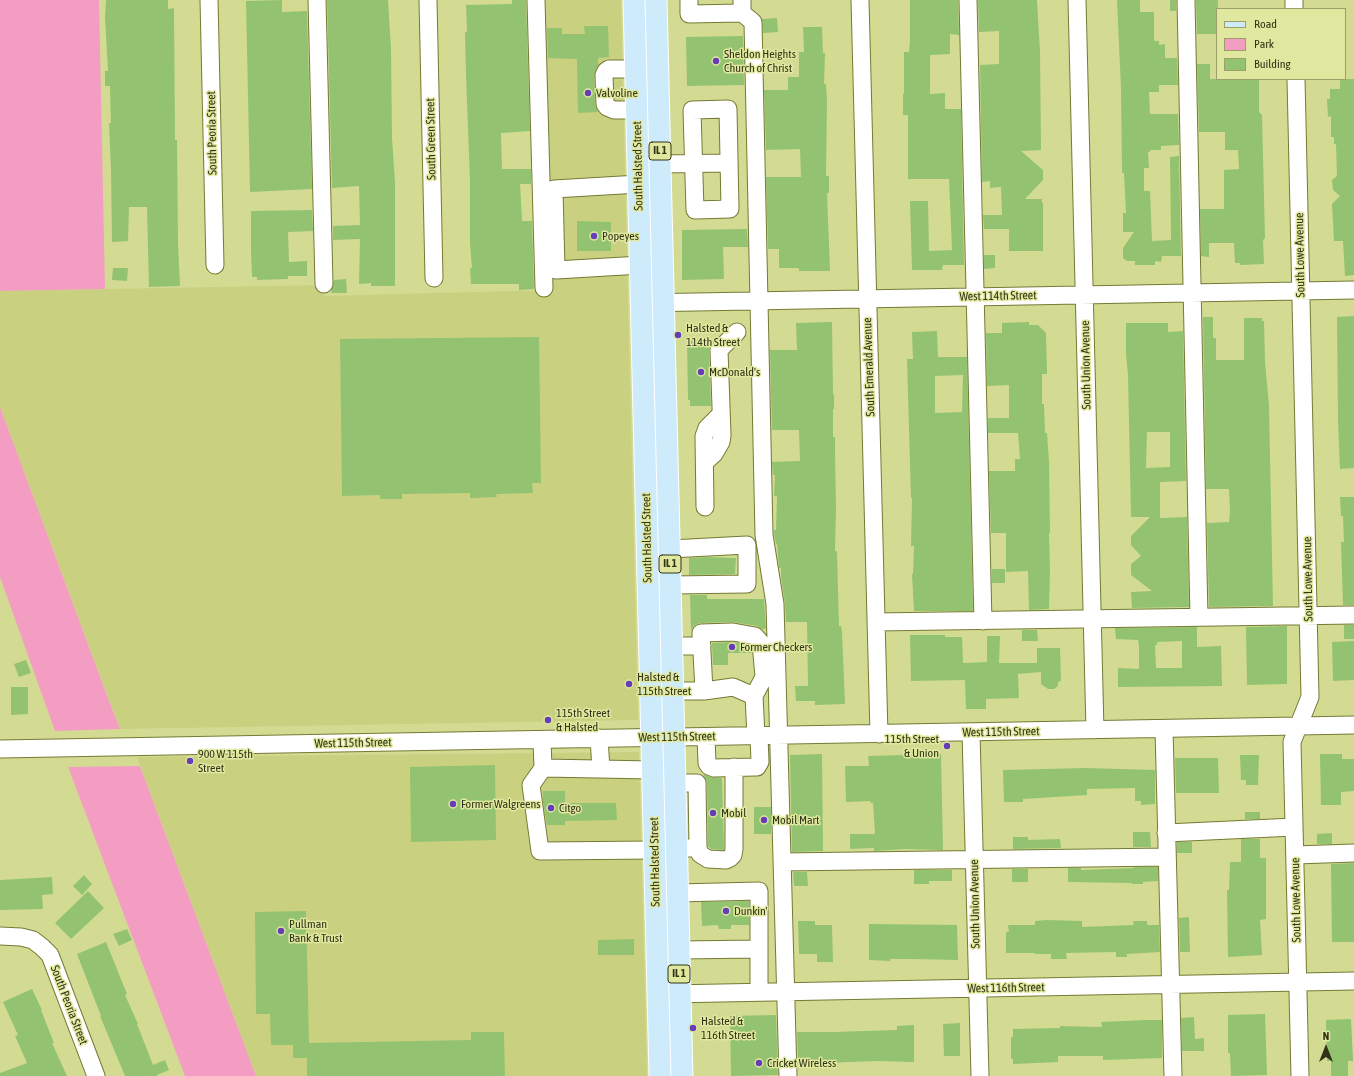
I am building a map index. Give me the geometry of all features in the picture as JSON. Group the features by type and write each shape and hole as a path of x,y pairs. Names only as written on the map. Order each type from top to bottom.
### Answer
{"main road":[{"name":"South Halsted Street","path":"634,0 660,1076"},
{"name":"South Halsted Street","path":"656,0 682,1076"}],"street":[{"name":"South Peoria Street","path":"209,0 215,265"},
{"path":"318,0 324,284"},
{"name":"South Green Street","path":"428,0 434,278"},
{"path":"536,0 544,288"},
{"path":"689,0 689,14 742,7 753,22 764,535 775,604 788,1076"},
{"name":"South Emerald Avenue","path":"860,0 879,734"},
{"path":"968,0 983,620"},
{"name":"South Union Avenue","path":"1077,0 1095,730"},
{"path":"1186,0 1199,617"},
{"path":"636,69 609,70 606,71 604,75 605,104 607,107 614,110 637,110"},
{"name":"South Lowe Avenue","path":"1296,80 1310,697 1292,742 1300,1076"},
{"path":"728,109 730,209 695,210 693,163 692,110 728,109"},
{"path":"660,164 729,163"},
{"path":"639,184 554,189 556,270 641,265"},
{"name":"West 114th Street","path":"641,302 1354,290"},
{"path":"705,507 704,436 707,428 722,414 719,350 737,332"},
{"path":"670,549 746,545 747,584 671,585"},
{"path":"876,622 1354,615"},
{"path":"704,691 700,633 733,632 755,636 761,643 764,677 754,696 760,764 757,767 714,768 709,766 707,763 706,737"},
{"path":"672,646 702,646"},
{"path":"673,691 704,691 733,687 754,696"},
{"name":"West 115th Street","path":"0,749 1354,725"},
{"path":"1164,729 1173,1076"},
{"name":"South Union Avenue","path":"971,732 980,1076"},
{"path":"599,738 601,769"},
{"path":"542,740 543,768 531,785 540,851 655,850"},
{"path":"709,766 706,768 697,783 698,848 700,854 708,859 726,860 733,856 734,849 734,767"},
{"path":"543,768 653,770"},
{"path":"675,783 697,783"},
{"path":"1166,833 1294,827"},
{"path":"676,848 698,848"},
{"path":"1295,855 1354,853"},
{"path":"782,862 1167,857"},
{"path":"677,893 759,891 759,992"},
{"name":"South Peoria Street","path":"0,936 21,937 33,940 50,955 96,1076"},
{"path":"679,950 759,949"},
{"name":"West 116th Street","path":"658,994 1354,982"}],"shaded area":[{"path":"539,0 621,0 638,720 120,729 0,407 0,291 324,285 324,296 547,290"},
{"path":"639,752 647,1076 256,1076 137,757"}],"green space":[{"path":"0,0 99,0 105,289 0,291"},
{"path":"0,407 120,729 55,731 0,577"},
{"path":"140,766 256,1076 185,1076 68,767"}],"building":[{"path":"106,0 168,0 168,9 174,8 175,140 177,140 180,286 149,287 147,207 129,207 128,241 112,242 109,123 111,123 110,86 105,86 105,71 108,71 105,18"},
{"path":"282,0 282,12 307,11 312,189 250,192 246,1"},
{"path":"327,0 388,0 391,49 392,138 395,182 395,286 371,286 371,283 359,284 360,239 333,240 333,226 360,225 359,186 332,188"},
{"path":"512,0 526,0 530,131 501,133 502,169 531,169 531,184 520,184 522,221 532,221 534,289 519,290 519,284 471,284 470,268 472,268 470,244 470,181 465,32 467,32 466,5 512,4"},
{"path":"910,0 958,0 959,35 950,34 950,54 930,55 930,94 945,93 945,109 961,109 964,265 943,265 942,270 912,270 910,201 928,201 929,251 952,250 949,179 908,179 908,115 903,115 903,94 904,52 909,52 910,41"},
{"path":"978,0 1037,0 1040,52 1041,150 1021,151 1043,170 1043,180 1025,199 1042,199 1043,251 1009,251 1009,229 984,229 983,215 1002,215 1001,187 990,188 990,181 982,182 980,65 999,64 999,31 979,32"},
{"path":"1117,0 1140,0 1140,12 1154,12 1154,41 1159,41 1159,45 1165,44 1165,58 1177,58 1178,85 1159,85 1159,92 1149,92 1150,114 1178,114 1179,145 1161,146 1161,150 1150,150 1150,152 1148,152 1149,168 1144,168 1144,191 1150,191 1152,241 1171,240 1170,157 1179,156 1181,256 1162,256 1161,262 1155,261 1155,265 1135,265 1135,261 1127,261 1123,258 1123,248 1134,232 1123,232 1123,213 1126,213 1124,173 1122,173 1121,89"},
{"path":"1170,0 1176,0 1176,11 1170,11"},
{"path":"1196,0 1218,0 1218,8 1216,8 1216,34 1197,34"},
{"path":"777,18 778,32 763,33 762,19"},
{"path":"584,26 608,26 609,57 598,58 598,65 594,75 595,104 598,112 578,113 577,59 548,58 547,28 562,28 562,34 585,34"},
{"path":"803,27 822,27 823,53 825,53 824,84 826,84 827,101 826,176 829,176 829,193 827,193 830,271 799,271 799,268 779,268 779,249 768,249 766,177 801,177 800,149 766,150 764,90 788,90 788,77 799,77 799,52 804,52"},
{"name":"Sheldon Heights Church of Christ","path":"743,36 744,85 687,86 686,37"},
{"path":"1197,64 1210,64 1210,79 1259,80 1259,112 1262,115 1265,238 1263,240 1264,264 1240,265 1240,263 1235,263 1234,243 1209,243 1209,257 1201,256 1200,209 1224,209 1224,170 1239,169 1238,150 1225,150 1225,132 1199,132"},
{"path":"1354,79 1354,275 1345,276 1343,241 1334,241 1332,204 1340,196 1333,190 1332,180 1337,176 1336,144 1334,144 1334,137 1331,137 1331,116 1328,117 1327,99 1330,99 1330,89 1340,89 1340,80"},
{"path":"312,210 313,231 288,232 289,262 307,261 307,276 288,276 288,279 257,280 257,277 252,277 251,211"},
{"name":"Popeyes","path":"577,221 611,222 611,251 577,251"},
{"path":"747,229 748,247 723,247 724,279 682,280 682,230"},
{"path":"984,255 995,255 995,268 984,269"},
{"path":"113,268 128,268 127,281 112,280"},
{"path":"346,279 347,293 331,293 334,280"},
{"path":"1354,316 1354,468 1340,469 1337,317"},
{"path":"1203,317 1213,317 1213,338 1216,338 1216,360 1244,360 1244,318 1262,318 1262,321 1264,321 1265,362 1269,406 1273,606 1209,607 1207,523 1229,522 1230,511 1229,489 1206,489"},
{"path":"832,322 833,395 834,394 833,437 835,437 836,507 835,551 837,551 839,626 841,626 842,632 845,704 815,705 815,701 796,701 795,686 808,686 807,622 786,622 781,568 779,568 777,544 774,534 774,530 776,530 777,496 774,496 775,475 773,475 772,462 800,461 799,430 772,430 770,350 797,350 796,323"},
{"path":"1029,322 1029,325 1038,325 1046,333 1047,374 1042,374 1042,404 1044,404 1045,433 1047,433 1049,461 1050,571 1049,609 1029,610 1028,571 1006,572 1006,533 991,533 989,471 1015,471 1015,459 1020,459 1018,433 988,433 988,418 1009,418 1009,385 987,386 986,333 1002,333 1002,323"},
{"path":"1126,323 1168,323 1168,332 1183,331 1186,481 1160,482 1160,518 1187,517 1189,607 1132,608 1131,592 1152,591 1131,575 1131,564 1141,556 1131,545 1131,536 1150,517 1131,517 1128,375","holes":["1147,432 1170,432 1170,467 1146,468"]},
{"path":"937,331 938,357 967,357 973,611 914,611 912,574 914,546 911,546 912,498 907,359 913,359 912,332","holes":["963,375 962,412 935,413 935,376"]},
{"path":"539,337 541,483 532,483 533,493 496,494 497,497 470,498 470,493 402,494 402,499 380,499 380,495 342,496 340,339"},
{"name":"McDonald's","path":"687,340 714,340 709,350 711,406 690,406 690,400 688,400"},
{"path":"1340,497 1354,497 1354,605 1343,605 1341,542 1344,542 1343,516 1341,516"},
{"path":"689,558 736,558 735,574 689,575"},
{"path":"992,569 1005,569 1005,583 992,583"},
{"path":"690,595 707,595 707,599 764,599 766,629 733,622 700,623 695,625 691,630"},
{"path":"1344,625 1354,625 1354,639 1344,639"},
{"path":"1287,626 1287,684 1247,685 1246,627"},
{"path":"1197,627 1197,647 1221,646 1222,686 1118,687 1118,668 1139,669 1139,645 1138,640 1116,639 1115,628","holes":["1182,641 1182,668 1156,668 1155,645 1157,645 1157,642"]},
{"path":"1022,630 1037,630 1038,641 1022,641"},
{"path":"910,635 945,635 945,637 962,637 963,663 987,662 987,636 1000,636 999,663 1037,663 1037,648 1060,648 1061,681 1058,682 1058,686 1054,689 1048,689 1041,684 1041,672 1018,674 1019,698 986,699 986,709 966,709 965,680 911,681"},
{"path":"1354,641 1354,680 1333,681 1332,642"},
{"name":"Former Checkers","path":"732,642 750,645 752,653 728,653 728,665 713,665 712,643"},
{"path":"26,660 31,673 19,677 14,664"},
{"path":"11,687 28,687 28,714 11,715"},
{"path":"822,754 823,851 792,852 790,755"},
{"path":"941,754 943,850 906,849 874,851 874,848 850,849 850,834 875,833 873,803 870,801 846,802 845,766 869,766 868,756"},
{"path":"1320,754 1342,754 1342,759 1354,759 1354,791 1341,792 1341,805 1321,805"},
{"path":"1240,755 1259,755 1258,785 1246,785 1246,780 1241,780"},
{"path":"1175,758 1218,758 1219,793 1176,793"},
{"name":"Former Walgreens","path":"495,765 496,840 411,842 410,767"},
{"path":"1086,768 1155,770 1155,804 1141,805 1141,801 1135,801 1135,788 1087,789 1087,795 1023,799 1023,802 1004,802 1003,770"},
{"name":"Mobil","path":"703,774 711,777 722,778 724,850 711,849 708,846 707,783"},
{"name":"Citgo","path":"543,791 565,791 565,803 616,803 617,820 565,821 565,825 547,825 543,802"},
{"name":"Mobil Mart","path":"754,807 771,807 771,834 754,834"},
{"path":"1245,812 1260,812 1260,819 1245,819"},
{"path":"1133,832 1150,832 1151,847 1133,847"},
{"path":"1332,833 1332,844 1317,844 1317,834"},
{"path":"1013,837 1028,837 1028,840 1060,839 1061,848 1013,849"},
{"path":"1241,839 1260,839 1260,858 1266,858 1266,919 1260,920 1262,955 1228,957 1227,890 1229,890 1230,862 1241,862"},
{"path":"1177,842 1192,842 1192,853 1177,853"},
{"path":"1354,863 1354,942 1332,942 1331,864"},
{"path":"1158,867 1158,881 1143,882 1143,884 1068,882 1068,868 1081,868 1081,870"},
{"path":"1012,869 1028,869 1028,882 1012,882"},
{"path":"914,870 952,870 952,881 929,881 929,884 914,884"},
{"path":"793,872 807,872 808,886 794,886"},
{"path":"84,875 92,884 82,895 73,886"},
{"path":"52,877 53,894 42,895 43,909 0,910 0,880"},
{"path":"88,891 104,908 71,939 55,923"},
{"name":"Dunkin'","path":"749,901 749,925 731,925 731,929 719,929 718,925 702,926 701,902"},
{"path":"306,911 309,1043 471,1040 471,1032 504,1032 505,1076 307,1076 307,1058 293,1058 293,1045 271,1045 270,1014 256,1014 255,912"},
{"path":"1189,917 1190,952 1180,952 1179,918"},
{"path":"798,921 815,921 815,925 832,925 833,962 817,962 817,954 799,954"},
{"path":"1035,921 1082,921 1082,927 1134,925 1133,921 1147,921 1147,925 1159,925 1160,952 1127,954 1127,957 1116,957 1116,952 1066,953 1067,959 1051,959 1051,954 1006,953 1006,932 1009,932 1008,925 1035,925"},
{"path":"869,924 957,925 958,960 869,960"},
{"path":"127,929 132,940 119,946 113,934"},
{"path":"634,939 634,955 598,955 598,940"},
{"path":"106,942 153,1065 165,1060 169,1070 157,1075 158,1076 125,1076 100,1016 77,954"},
{"path":"32,989 42,1010 54,1043 52,1043 67,1076 0,1076 0,1073 27,1063 15,1036 18,1035 3,1002"},
{"path":"1265,1014 1267,1075 1231,1076 1230,1053 1228,1053 1228,1015"},
{"path":"776,1015 778,1075 731,1076 730,1016"},
{"path":"1194,1017 1195,1039 1204,1038 1204,1051 1182,1051 1181,1018"},
{"path":"1351,1019 1353,1061 1348,1061 1348,1076 1331,1076 1331,1061 1327,1061 1326,1020"},
{"path":"1162,1020 1162,1058 1103,1060 1103,1056 1058,1056 1058,1062 1013,1064 1013,1059 1011,1059 1011,1037 1013,1037 1013,1029 1060,1028 1060,1026 1102,1027 1101,1022"},
{"path":"960,1023 960,1056 944,1056 943,1024"},
{"path":"914,1025 914,1062 876,1061 798,1064 797,1032 897,1030 897,1026"}],"place":[{"name":"Sheldon Heights Church of Christ","path":"716,61"},
{"name":"Valvoline","path":"588,93"},
{"name":"Popeyes","path":"594,236"},
{"name":"Halsted & 114th Street","path":"678,335"},
{"name":"McDonald's","path":"701,372"},
{"name":"Former Checkers","path":"732,647"},
{"name":"Halsted & 115th Street","path":"629,684"},
{"name":"115th Street & Halsted","path":"548,720"},
{"name":"115th Street & Union","path":"947,746"},
{"name":"900 W 115th Street","path":"190,761"},
{"name":"Former Walgreens","path":"453,804"},
{"name":"Citgo","path":"551,808"},
{"name":"Mobil","path":"713,813"},
{"name":"Mobil Mart","path":"764,820"},
{"name":"Dunkin'","path":"726,911"},
{"name":"Pullman Bank & Trust","path":"281,931"},
{"name":"Halsted & 116th Street","path":"693,1028"},
{"name":"Cricket Wireless","path":"759,1063"}]}
